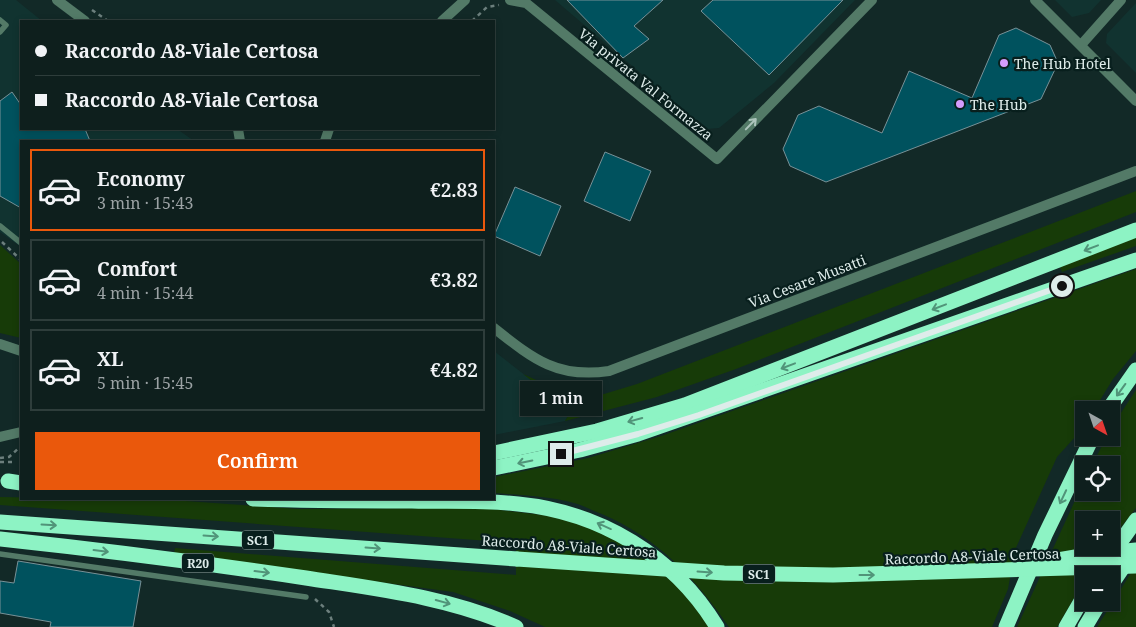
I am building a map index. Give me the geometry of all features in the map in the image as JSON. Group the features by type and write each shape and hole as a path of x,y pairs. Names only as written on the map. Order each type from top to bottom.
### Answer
{"highway":[{"path":"495,453 597,431 685,405 1136,230"},
{"path":"495,468 580,450 638,434 1136,260"},
{"path":"1114,401 1136,370"},
{"path":"1006,627 1045,535 1088,446"},
{"path":"333,500 493,502 540,507 587,519 622,535 653,556 688,587 717,627"},
{"path":"1103,566 1136,520"},
{"name":"Raccordo A8-Viale Certosa","path":"0,522 724,573 874,575 1136,566"},
{"name":"R20","path":"0,539 276,573 396,591 462,607 516,627"},
{"path":"1001,571 1086,555 1136,549"},
{"path":"1120,572 1136,549"},
{"path":"1066,627 1075,611"},
{"path":"1085,627 1095,611"}],"street":[{"path":"57,0 72,18"},
{"path":"443,20 465,0"},
{"name":"Via privata Val Formazza","path":"510,0 525,2 716,159 872,0"},
{"path":"1035,0 1136,101"},
{"path":"1081,45 1122,0"},
{"name":"Via Cesare Musatti","path":"495,329 542,363 579,374 609,371 1136,171"},
{"path":"3,345 20,351"},
{"path":"3,345 20,359"},
{"path":"0,436 20,432"}],"lane":[{"path":"0,20 6,25 0,32"},
{"path":"0,226 20,242"},
{"path":"0,554 306,597"}],"path":[{"path":"473,20 487,7 496,4 525,2"},
{"path":"0,240 20,259"},
{"path":"0,458 9,457 20,447"},
{"path":"0,462 12,462"},
{"path":"306,597 322,604 329,612 334,627"}],"shaded area":[{"path":"0,0 16,0 41,20 20,20 20,130 178,130 193,140 20,140 20,246 0,232"},
{"path":"555,0 855,0 774,83 719,128 706,129"},
{"path":"1055,0 1101,0 1089,13 1072,17"},
{"path":"1136,3 1136,73 1106,43 1107,34"},
{"path":"495,352 571,411 565,421 495,435"}],"green space":[{"path":"1136,191 1136,212 736,369 657,397 565,421 571,411 523,374 571,396 604,394 637,384"},
{"path":"1136,237 1136,246 1062,272 1060,267"},
{"path":"0,245 20,263 20,338 0,333"},
{"path":"1136,269 1136,351 1113,379 1100,401 1075,401 1075,437 1057,457 1015,550 1008,589 992,627 729,627 703,592 674,561 658,547 622,524 574,503 544,497 495,493 495,477 588,458 661,436"},
{"path":"1136,390 1136,508 1120,528 1120,511 1075,511 1075,556 1101,556 1094,566 1075,566 1075,596 1057,627 1017,627 1075,501 1120,501 1120,456 1097,456 1102,446 1120,446 1120,414"},
{"path":"0,497 20,497 20,500 172,500 298,509 483,508 559,517 601,531 633,549 677,586 699,610 709,627 545,627 510,611 453,592 174,554 175,548 516,575 516,543 0,505"},
{"path":"1136,565 1136,627 1097,627 1107,611 1120,611 1120,590"}],"building":[{"path":"567,0 663,0 634,26 649,39 623,58"},
{"path":"713,0 843,0 769,75 701,11"},
{"name":"The Hub","path":"1016,28 1050,45 1058,63 1041,99 826,182 790,166 783,149 798,115 819,106 882,133 909,71 972,98 999,35"},
{"path":"12,92 20,104 20,130 85,130 90,140 20,140 20,207 0,196 0,101"},
{"path":"605,152 651,171 630,221 584,201"},
{"path":"515,187 561,206 540,256 495,236"},
{"path":"18,561 141,581 133,627 50,627 51,622 0,613 0,581 14,583"}],"place":[{"name":"The Hub Hotel","path":"1004,63"},
{"name":"The Hub","path":"960,104"}],"route":[{"path":"561,454 638,434 699,415 1062,286"}]}
